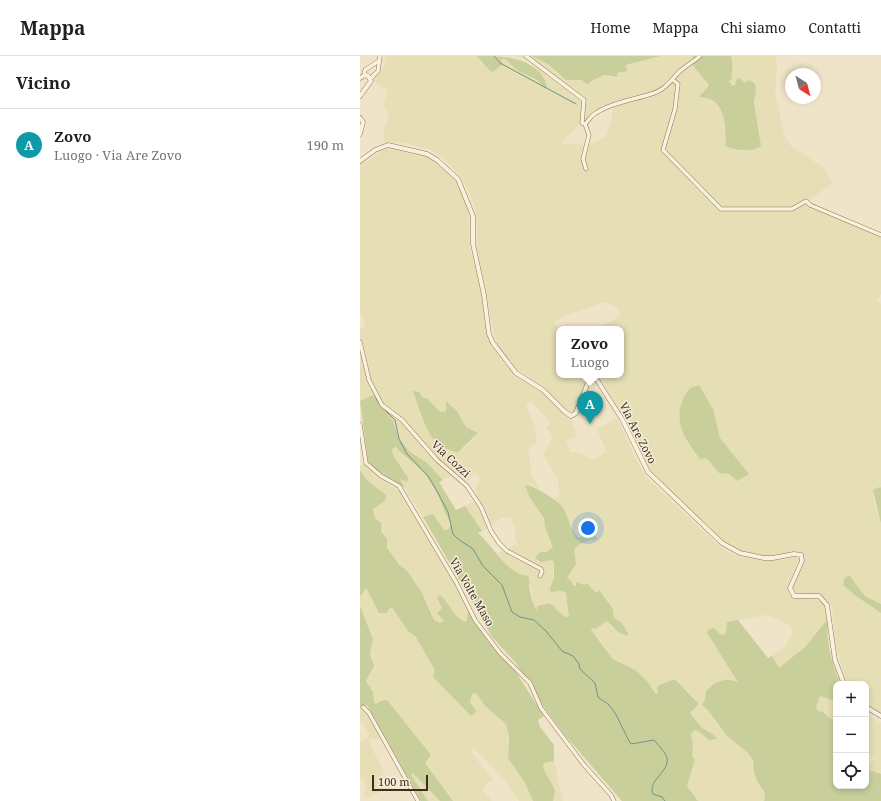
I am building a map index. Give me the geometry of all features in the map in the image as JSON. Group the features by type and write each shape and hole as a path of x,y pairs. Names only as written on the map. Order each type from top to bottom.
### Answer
{"street":[{"path":"526,56 584,100 582,123 585,124 589,135 583,159 586,169"},
{"path":"585,124 594,114 628,99 652,94 673,80 678,73 700,56"},
{"path":"360,78 364,75 365,70 380,58"},
{"path":"360,96 370,84 370,79 378,71 380,58"},
{"path":"364,75 370,79"},
{"path":"673,80 678,84 674,109 663,150 721,209 792,209 806,200 810,206 881,235"},
{"path":"360,118 363,121 360,134"},
{"name":"Via Are Zovo","path":"360,161 375,150 388,145 427,154 453,174 463,188 473,216 473,244 484,295 489,334 503,359 516,373 543,390 571,416 576,413 589,380 592,378 597,380 622,419 648,472 718,540 729,548 740,553 773,558 794,554 801,555 802,561 790,588 794,596 819,596 828,605 835,660 843,681"},
{"name":"Via Cozzi","path":"360,342 369,380 382,405 402,420 436,460 467,486 480,508 490,531 499,543 507,551 541,569 542,572 540,576"},
{"name":"Via Volte Maso","path":"360,424 366,463 381,476 399,486 456,582 475,620 500,653 530,683 541,708 584,765 611,795 614,801"},
{"path":"363,707 369,713 418,801"},
{"path":"869,709 881,716"}],"shaded area":[{"path":"386,56 477,56 490,71 493,72 503,64 501,61 504,58 518,71 547,86 544,78 529,61 514,56 532,56 549,65 566,80 582,80 590,83 603,75 612,78 617,77 617,73 626,65 645,59 661,56 693,56 692,63 709,85 702,92 704,97 716,104 723,114 725,133 739,151 758,148 760,136 754,102 756,99 742,82 732,85 729,81 732,79 731,71 733,60 731,56 776,56 777,67 775,93 784,135 791,146 823,167 831,180 834,182 810,199 810,202 881,233 881,294 877,300 881,304 881,488 874,490 873,497 881,524 881,604 865,596 850,576 856,596 881,613 881,715 869,707 869,681 847,681 843,673 835,640 833,613 830,603 820,595 794,594 792,589 794,582 805,559 802,554 765,557 741,552 724,542 657,480 645,463 618,407 604,384 597,378 624,378 624,326 605,326 621,315 617,307 606,302 563,316 554,322 557,326 556,326 556,378 590,378 587,380 575,411 567,413 543,387 513,367 497,344 477,247 475,206 461,176 444,159 432,150 404,143 384,142 384,130 389,118 384,105 388,91 375,82 374,79 383,70","holes":["613,108 612,119 606,136 589,145 563,144 561,142 581,123 588,124 595,115","717,429 720,438 743,467 744,478 741,479 729,474 719,473 708,460 704,458 701,460 686,441"]},
{"path":"386,148 429,156 449,172 456,180 468,208 470,248 480,282 485,324 491,345 507,367 548,397 568,418 571,418 577,437 566,440 570,452 578,452 594,460 606,451 597,429 617,418 639,466 649,480 720,547 733,555 754,559 770,561 797,557 799,559 788,584 789,594 794,598 813,599 822,602 827,611 827,620 813,639 794,657 779,668 777,666 772,656 785,647 793,634 790,625 766,615 727,622 726,632 724,635 720,634 717,630 709,637 739,682 719,681 708,688 705,699 708,710 723,732 747,752 753,760 754,772 765,793 764,801 698,801 687,786 695,760 692,756 693,745 691,734 695,730 698,731 709,740 710,732 701,727 691,712 698,706 696,700 677,680 672,679 663,685 658,694 656,694 635,670 613,659 599,638 593,635 591,630 592,628 607,621 612,628 625,636 624,626 614,618 613,609 599,590 596,593 593,592 590,585 572,586 567,578 575,567 576,560 573,555 574,550 586,541 593,540 593,534 578,537 571,530 564,509 554,499 560,496 558,481 543,453 549,445 552,437 546,427 551,423 531,401 526,406 535,427 537,442 528,449 532,476 539,489 530,484 530,498 544,518 545,527 554,547 547,552 543,551 543,560 552,560 554,562 552,585 558,592 561,591 566,593 570,616 567,617 558,612 552,604 541,606 537,611 533,605 533,598 529,583 501,559 498,553 517,544 515,529 510,518 502,518 482,531 465,506 477,500 476,488 480,478 475,473 466,482 457,473 443,480 427,463 410,452 398,437 396,426 372,395 360,401 360,329 365,326 360,311 360,163 366,162","holes":["419,392 423,398 427,398 440,412 443,413 446,411 446,402 450,404 457,411 466,427 478,433 473,440 457,453 443,447 423,421 420,414"]},
{"path":"396,447 406,459 413,462 432,481 451,525 447,530 443,530 436,518 428,516 423,517 405,488 400,478 407,482 393,455 392,449"},
{"path":"364,464 375,476 401,492 448,569 471,612 468,612 468,620 465,622 459,619 449,608 446,601 437,598 442,608 438,613 444,621 440,623 434,620 427,602 415,582 387,548 387,539 381,531 383,525 380,519 375,518 373,511 377,505 385,501 378,488 368,481 360,470 360,466"},
{"path":"366,588 372,601 387,611 390,607 393,609 408,631 415,636 435,670 433,677 469,714 474,709 470,702 470,696 476,693 485,706 503,719 508,729 508,758 525,783 533,801 519,801 505,780 473,747 471,748 472,753 493,780 492,782 488,782 482,789 492,801 453,801 425,763 431,755 374,702 373,692 366,681 372,671 373,661 370,654 373,639 360,606 360,597"},
{"path":"820,696 833,700 833,719 830,719 819,712 816,708"},
{"path":"367,705 386,738 368,739 391,788 365,798 364,793 366,788 364,780 360,777 360,741 368,737 369,733 360,720 360,708"},
{"path":"869,716 881,723 881,774 869,771 869,763 875,759 869,754"},
{"path":"547,761 554,761 563,801 553,801 543,769 543,763"},
{"path":"413,773 440,801 428,801 411,775"}],"green space":[{"path":"477,56 495,56 520,60 535,68 541,74 547,88 545,89 537,80 518,71 504,58 501,61 503,64 493,72 490,71"},
{"path":"532,56 661,56 626,65 627,71 617,73 617,77 603,75 587,84 582,80 566,80 549,65"},
{"path":"693,56 731,56 732,79 729,81 732,85 735,85 736,80 740,78 744,83 749,80 755,84 756,92 754,102 761,146 754,149 744,150 729,148 726,146 723,114 720,108 715,102 699,97 709,85 691,63"},
{"path":"699,385 713,409 720,438 749,474 737,481 729,474 719,473 708,460 704,458 701,460 694,452 684,435 681,426 680,408 690,388"},
{"path":"413,391 419,392 423,398 427,398 440,412 446,411 446,401 457,411 466,427 478,433 457,453 439,445 430,435"},
{"path":"372,395 393,420 398,437 410,452 427,463 443,480 439,482 456,510 465,506 482,531 478,533 501,559 513,570 528,576 531,595 537,611 537,606 550,604 564,616 569,616 566,593 561,591 551,592 550,589 554,577 554,562 552,560 541,562 535,558 540,552 547,552 553,547 545,527 544,518 530,498 525,485 529,485 540,490 562,506 571,527 578,537 595,535 596,540 584,542 574,550 576,564 567,578 572,582 573,586 576,586 576,582 584,585 587,583 596,593 599,590 613,609 614,618 622,623 628,634 627,636 618,632 607,621 595,629 592,628 591,630 613,659 635,670 646,680 656,694 658,694 657,688 659,685 675,679 698,703 691,714 701,727 714,735 717,739 709,740 695,730 691,734 693,745 692,756 695,760 687,786 698,801 622,801 563,733 541,703 516,663 492,637 423,517 433,514 444,530 447,530 451,525 431,482 416,465 396,447 392,449 393,455 408,478 407,482 400,479 405,488 378,471 368,462 360,401"},
{"path":"360,470 368,481 386,495 385,501 373,509 375,518 382,523 381,531 387,539 387,548 399,564 408,572 422,593 434,620 440,623 444,621 437,613 442,608 437,598 440,595 454,613 465,622 467,620 468,612 471,612 488,641 512,666 544,716 538,720 540,727 554,745 554,761 544,763 543,768 555,790 553,801 533,801 525,783 508,758 509,737 506,724 485,706 476,693 472,694 470,702 476,711 472,716 469,714 433,677 435,670 415,636 408,631 393,609 390,607 387,613 379,613 366,588 360,597"},
{"path":"880,487 881,488 881,524 873,490"},
{"path":"847,576 850,576 865,596 881,604 881,613 843,585 844,579"},
{"path":"360,606 373,639 370,654 374,666 366,681 373,692 374,702 376,704 387,700 431,755 425,763 453,801 440,801 413,773 411,775 428,801 421,801 367,705 360,708"},
{"path":"738,620 768,658 772,656 779,668 805,647 827,620 830,653 840,681 833,681 833,700 820,696 816,708 819,712 822,711 830,719 833,719 833,789 869,789 869,772 872,771 881,774 881,801 764,801 765,793 757,781 754,772 753,760 747,752 726,735 708,710 702,705 705,699 706,691 714,684 725,680 738,682 707,633 708,630 714,628 720,634 724,635 726,632 727,622"}],"waterway":[{"path":"494,56 500,63 576,104"},
{"path":"372,389 378,402"},
{"path":"383,408 395,420 399,439 407,454 428,476 438,493 448,512 453,534 473,549 483,566 502,585 512,612 520,617 534,620 546,631 562,651 573,656 579,664 580,669 595,683 598,697 612,709 631,744 654,740 664,751 667,758 667,763 653,784 652,789 653,794 662,797 665,801"}],"place":[{"name":"Zovo","path":"590,424"}]}
